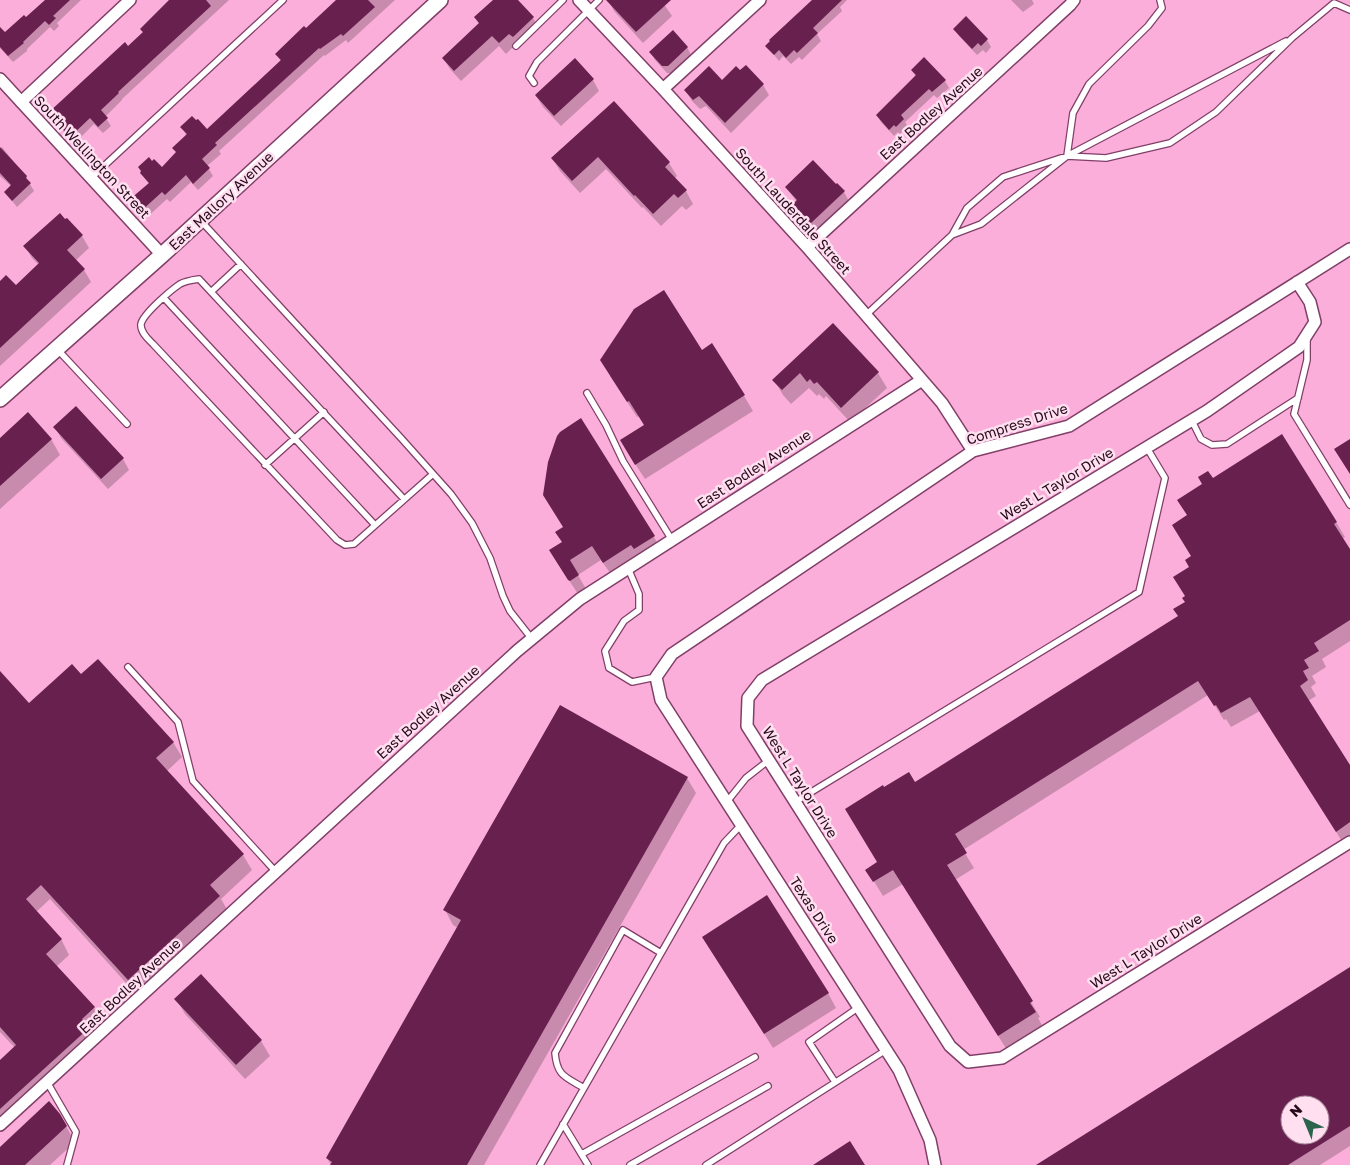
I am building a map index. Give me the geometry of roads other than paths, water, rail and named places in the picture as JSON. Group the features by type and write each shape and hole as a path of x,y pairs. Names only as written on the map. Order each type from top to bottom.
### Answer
{"main road":[{"name":"East Mallory Avenue","path":"0,399 162,255 440,0"}],"street":[{"path":"21,102 130,0"},
{"name":"South Lauderdale Street","path":"579,0 663,89 806,247 942,403 973,451"},
{"path":"663,89 760,0"},
{"name":"East Bodley Avenue","path":"806,247 1074,0"},
{"name":"South Wellington Street","path":"0,79 162,255"},
{"name":"Compress Drive","path":"656,677 672,654 973,451 1069,426 1350,249"},
{"name":"West L Taylor Drive","path":"1297,282 1310,302 1315,322 1298,347 1192,421 762,680 748,698 747,726 950,1046 968,1062 1002,1058 1350,842"},
{"name":"East Bodley Avenue","path":"0,1125 532,639 580,599 922,380"},
{"name":"Texas Drive","path":"656,677 661,700 899,1070 930,1140 935,1165"}],"lane":[{"path":"91,178 283,0"},
{"path":"516,46 563,0"},
{"path":"534,83 529,76 537,62 600,0"},
{"path":"1067,156 1072,113 1089,84 1148,26 1162,8 1160,0"},
{"path":"952,235 981,224 1067,156 1106,158 1170,143 1216,112 1292,38 1336,2 1350,10"},
{"path":"866,316 952,235 967,208 1003,177 1067,156 1292,38"},
{"path":"200,220 451,494 472,523 490,558 510,611 532,639"},
{"path":"212,292 241,264"},
{"path":"404,499 199,279 180,284 146,314 141,324 142,332 337,540 345,545 354,544 432,474"},
{"path":"164,298 375,525"},
{"path":"1307,333 1308,360 1294,414 1350,505"},
{"path":"57,349 127,424"},
{"path":"587,393 606,425 622,460 672,540"},
{"path":"1192,421 1201,439 1212,445 1227,444 1298,398"},
{"path":"266,465 324,412"},
{"path":"795,802 1139,592 1165,478 1147,448"},
{"path":"628,568 639,594 639,610 624,621 605,651 609,668 632,682 656,677"},
{"path":"128,667 178,722 193,781 276,872"},
{"path":"726,802 746,778 769,760"},
{"path":"540,1165 724,843 741,825"},
{"path":"584,1088 561,1075 556,1064 555,1053 623,930 661,953"},
{"path":"835,1082 809,1042 858,1007"},
{"path":"706,1165 886,1050"},
{"path":"582,1154 755,1057"},
{"path":"47,1082 76,1132 67,1165"},
{"path":"630,1165 768,1086"},
{"path":"563,1124 588,1165"}]}
